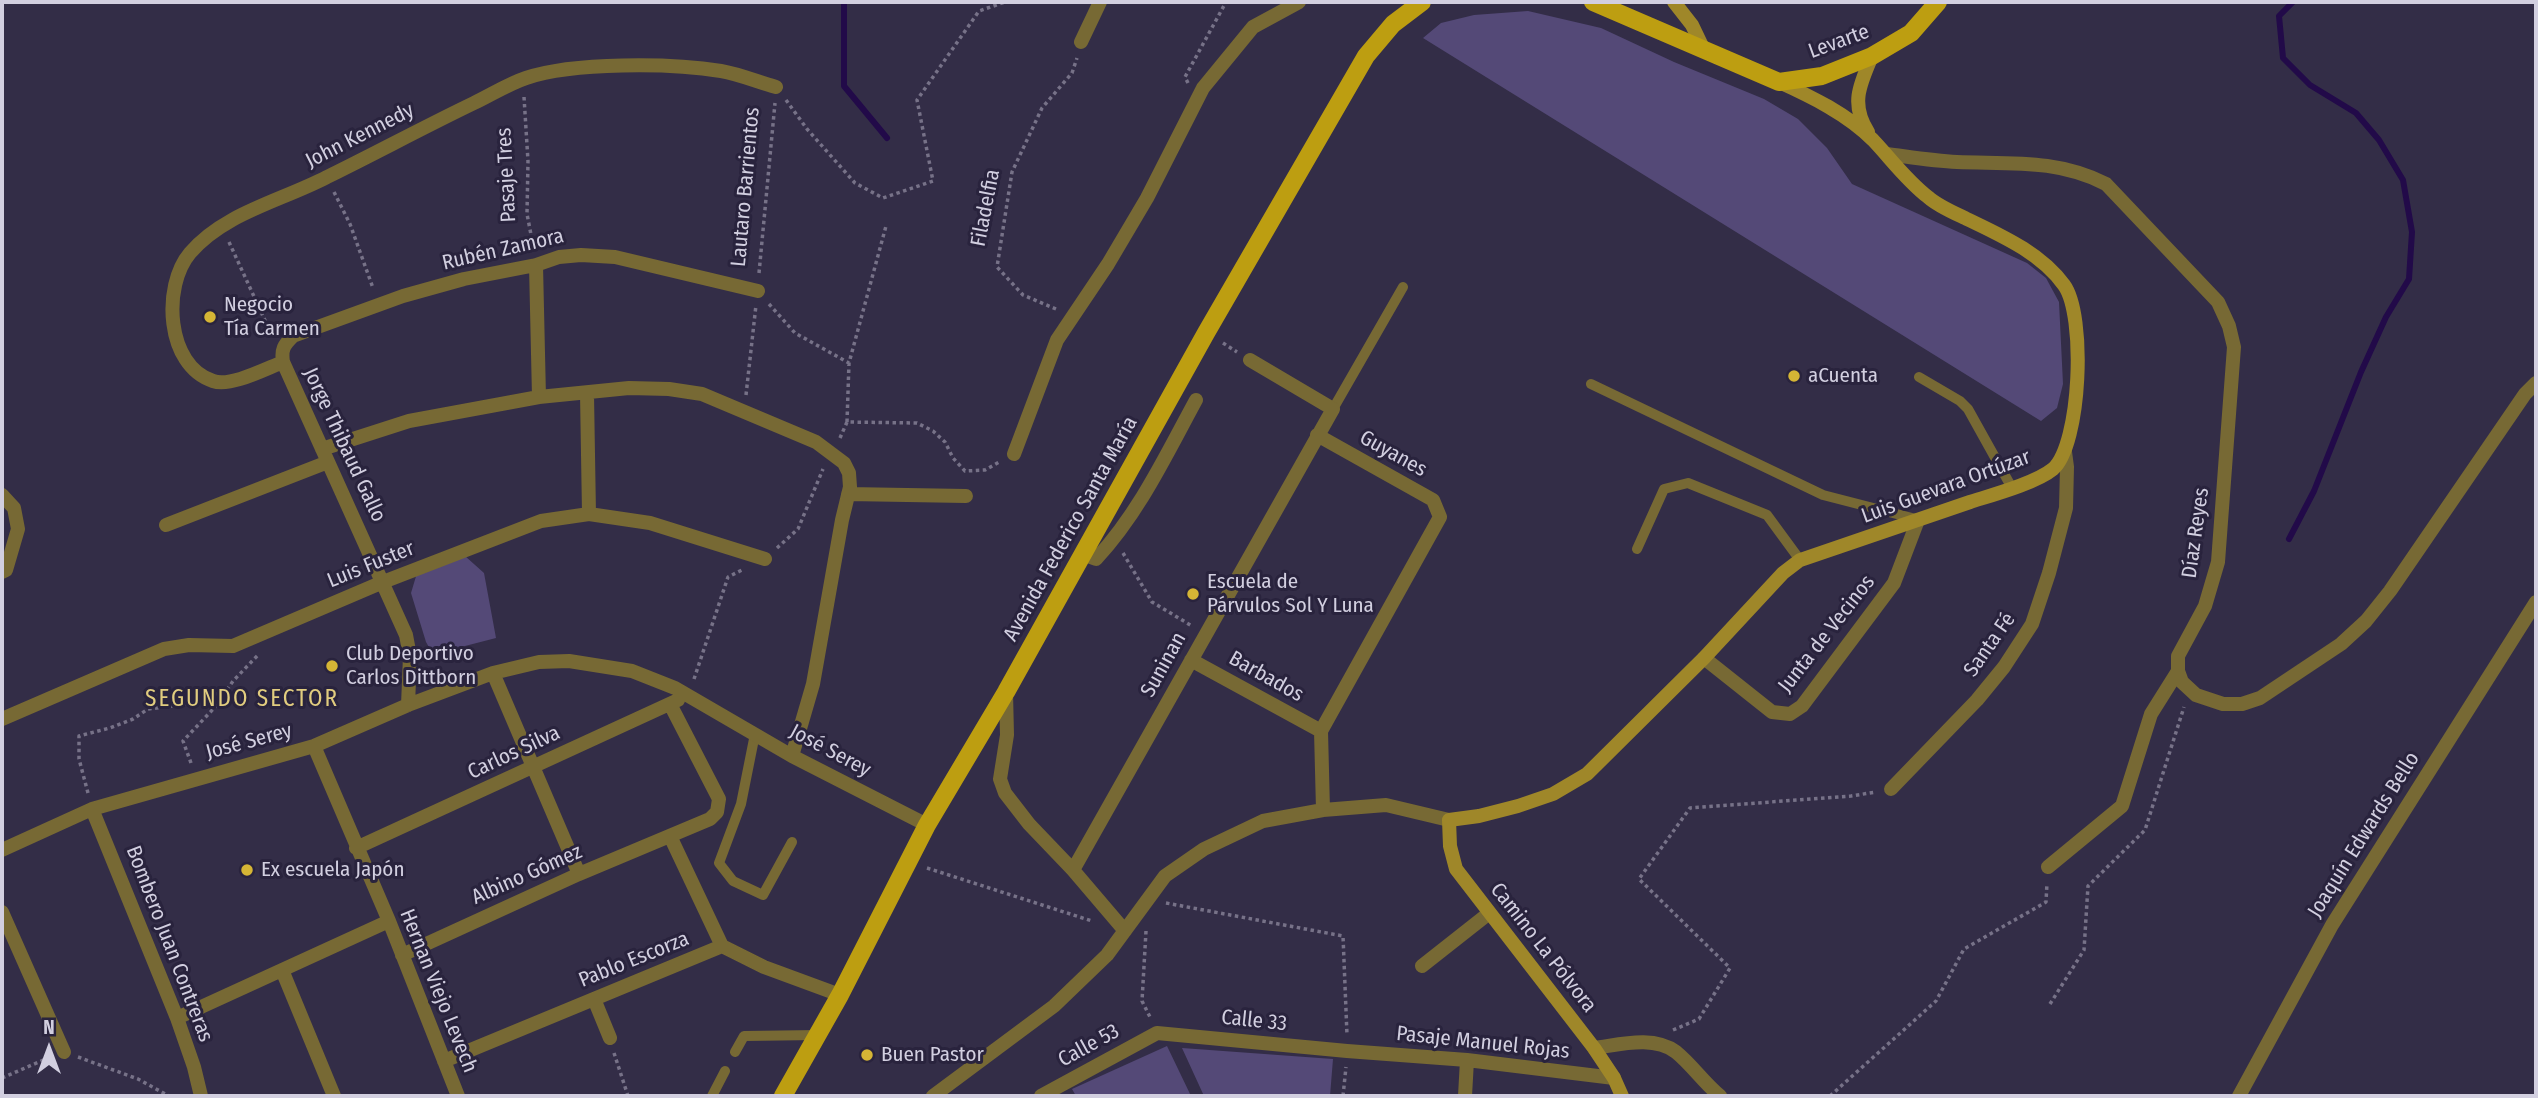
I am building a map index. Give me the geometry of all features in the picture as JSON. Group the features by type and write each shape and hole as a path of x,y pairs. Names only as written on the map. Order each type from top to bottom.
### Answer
{"main road":[{"name":"Avenida Federico Santa María","path":"783,1096 840,995 927,825 1006,692 1206,333 1366,56 1393,24 1422,2"},
{"path":"1593,2 1779,82"},
{"name":"Levarte","path":"1779,82 1822,76 1872,56 1910,33 1938,2"}],"street":[{"path":"1082,42 1100,2"},
{"path":"1014,454 1057,340 1108,264 1147,198 1203,88 1253,27 1298,2"},
{"path":"1674,2 1692,25 1703,48"},
{"path":"1872,56 1860,85 1859,118 1872,139"},
{"name":"John Kennedy","path":"283,362 229,383 213,382 184,359 176,335 172,309 176,278 188,255 221,225 326,178 393,142 526,78 567,69 646,65 722,71 776,87"},
{"path":"1779,82 1819,100 1872,139 1928,198 2028,252 2045,264 2067,289 2073,304 2077,365 2073,417 2065,452"},
{"name":"Díaz Reyes","path":"1887,154 1930,160 2060,167 2085,173 2106,184 2218,302 2229,326 2234,347 2218,562 2205,606 2178,656 2178,671 2151,714 2122,806 2048,867"},
{"name":"Rubén Zamora","path":"284,344 293,336 378,304 464,279 536,265 559,257 615,257 758,291"},
{"path":"536,265 539,397"},
{"path":"283,362 281,352 284,344"},
{"path":"1250,359 1333,409"},
{"name":"Jorge Thibaud Gallo","path":"283,362 406,635 410,656 408,705"},
{"path":"2178,671 2182,682 2190,691 2209,701 2242,704 2260,698 2341,644 2366,621 2390,592 2480,458 2525,394 2536,383"},
{"path":"166,525 409,421 539,397 629,388 669,389 702,394 817,442 844,463 849,473 848,494 813,684 792,756"},
{"path":"587,394 589,514"},
{"path":"1082,554 1096,559 1114,539 1144,494 1196,400"},
{"name":"Suninan","path":"1073,870 1333,409"},
{"name":"Guyanes","path":"1317,435 1433,500 1440,517 1321,731"},
{"name":"Luis Guevara Ortúzar","path":"1449,820 1518,806 1553,794 1587,774 1704,658 1783,573 1800,560 2012,488 2050,472 2065,452"},
{"name":"Santa Fé","path":"1891,789 1977,700 2004,667 2032,624 2066,508 2065,452"},
{"path":"848,494 966,496"},
{"path":"2,495 14,508 18,529 4,571"},
{"name":"Luis Fuster","path":"2,719 164,649 189,645 233,646 383,582 541,521 589,514 650,523 765,559"},
{"name":"Junta de Vecinos","path":"1704,658 1772,712 1790,714 1802,706 1894,583 1918,520"},
{"name":"Joaquín Edwards Bello","path":"2239,1096 2332,925 2536,602"},
{"name":"Barbados","path":"1191,660 1321,731"},
{"name":"José Serey","path":"2,850 92,809 314,746 408,705 493,673 540,662 569,661 632,671 689,695 792,756 927,825"},
{"path":"493,673 579,874"},
{"path":"1006,692 1007,735 1000,779 1005,793 1125,931"},
{"name":"Carlos Silva","path":"356,848 689,695"},
{"path":"670,704 719,799 717,812 710,819 670,836 722,946"},
{"path":"1321,731 1323,810"},
{"name":"Hernan Viejo Levech","path":"314,746 458,1096"},
{"path":"933,1096 1054,1006 1107,955 1164,876 1204,849 1263,821 1323,810 1387,805 1449,820"},
{"name":"Bombero Juan Contreras","path":"92,809 177,1018 201,1096"},
{"name":"Camino La Pólvora","path":"1449,820 1450,846 1456,869 1488,914 1594,1048 1614,1078 1622,1096"},
{"name":"Albino Gómez","path":"402,955 579,874 670,836"},
{"path":"2,912 64,1052"},
{"path":"1422,966 1488,914"},
{"path":"177,1018 388,921"},
{"name":"Pablo Escorza","path":"444,1060 722,946 764,967 840,995"},
{"path":"282,970 334,1096"},
{"path":"594,999 610,1038"},
{"name":"Calle 33","path":"1157,1033 1347,1051"},
{"name":"Calle 53","path":"1041,1096 1157,1033"},
{"path":"1594,1048 1645,1042 1661,1045 1676,1052 1720,1096"},
{"name":"Pasaje Manuel Rojas","path":"1347,1051 1467,1060 1614,1078"},
{"path":"1465,1096 1467,1060"}],"lane":[{"path":"1333,409 1403,287"},
{"path":"1919,377 1960,401 1968,409 2012,488"},
{"path":"1591,384 1823,495 1918,520"},
{"path":"1637,549 1664,489 1688,483 1767,515 1800,560"},
{"path":"755,734 741,804 719,863 733,881 762,895 792,842"},
{"path":"735,1052 744,1036 818,1035"},
{"path":"712,1096 725,1071"}],"path":[{"path":"776,87 807,129 855,183 883,198 933,181 917,100 979,11 1005,2"},
{"path":"1185,77 1226,2"},
{"name":"Filadelfia","path":"1072,316 1023,295 997,267 1012,172 1042,108 1072,73 1082,42"},
{"name":"Pasaje Tres","path":"526,78 527,214 536,265"},
{"name":"Lautaro Barrientos","path":"744,410 758,291 776,87"},
{"path":"326,178 350,224 378,304"},
{"path":"221,225 268,327 284,344"},
{"path":"832,453 847,422 849,363 886,226"},
{"path":"758,291 795,333 849,363"},
{"path":"1206,333 1250,359"},
{"path":"847,422 917,423 933,431 945,442 953,458 965,471 985,470 1014,454"},
{"path":"1114,539 1152,603 1205,634"},
{"path":"197,778 183,741 261,652"},
{"path":"2050,1004 2084,950 2088,886 2145,830 2190,691"},
{"path":"92,809 79,759 79,736 122,723 148,709 183,705 212,694 225,693"},
{"path":"1645,1042 1699,1019 1730,968 1639,879 1690,808 1851,796 1891,789"},
{"path":"915,864 1125,931"},
{"path":"1830,1096 1936,1001 1964,949 2046,902 2048,867"},
{"path":"1157,1033 1142,1001 1147,900 1343,936 1347,1051 1343,1096"},
{"path":"610,1038 628,1096"},
{"path":"2,1078 64,1052 138,1079 169,1096"}],"shaded area":[{"path":"1528,11 1601,28 1764,99 1798,119 1827,148 1852,184 2027,263 2046,278 2059,302 2063,384 2057,408 2041,421 1423,38 1441,23 1474,15"},
{"path":"465,556 484,573 496,638 435,658 426,642 411,593 417,573"},
{"path":"1167,1046 1191,1096 1076,1096 1072,1089"},
{"path":"1182,1048 1333,1059 1330,1096 1204,1096"}],"waterway":[{"path":"844,2 844,86 887,138"},
{"path":"2289,539 2314,491 2386,317 2409,279 2412,232 2403,180 2379,140 2356,113 2310,85 2283,58 2279,16 2293,2"}],"place":[{"name":"Negocio Tía Carmen","path":"210,317"},
{"name":"aCuenta","path":"1794,376"},
{"name":"Escuela de Párvulos Sol Y Luna","path":"1193,594"},
{"name":"Club Deportivo Carlos Dittborn","path":"332,666"},
{"name":"Ex escuela Japón","path":"247,870"},
{"name":"Buen Pastor","path":"867,1055"}],"district":[{"name":"SEGUNDO SECTOR","path":"242,700"}]}
